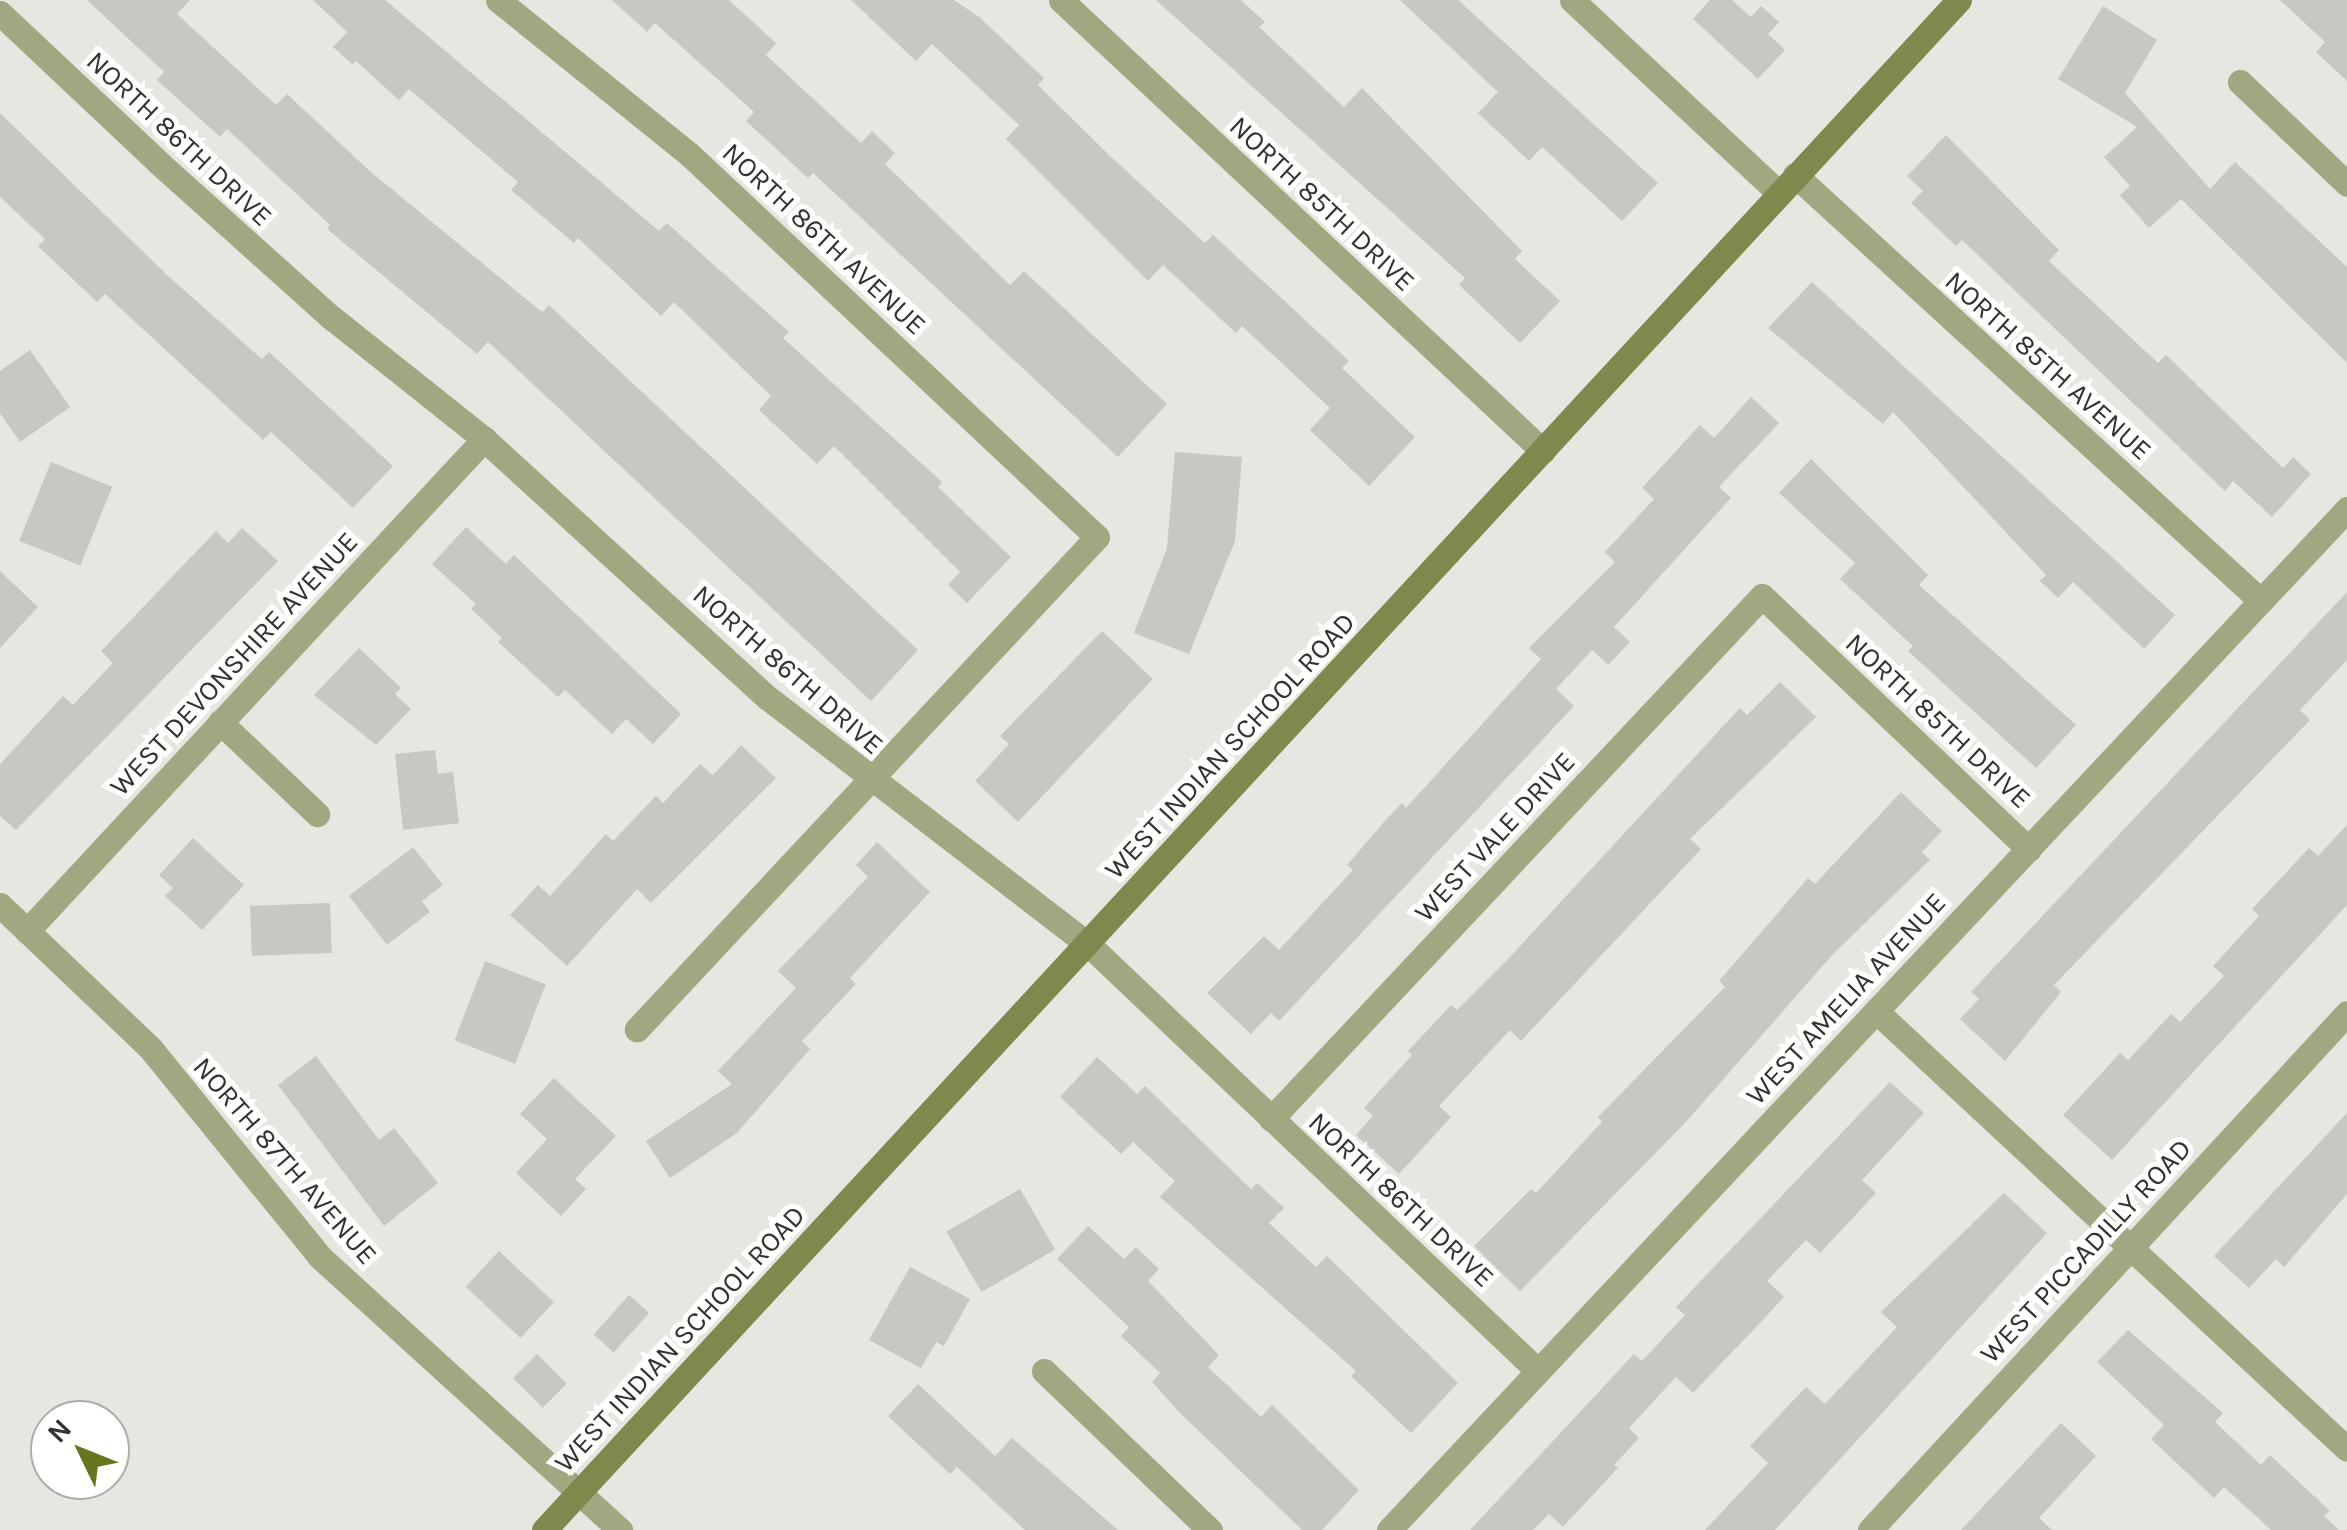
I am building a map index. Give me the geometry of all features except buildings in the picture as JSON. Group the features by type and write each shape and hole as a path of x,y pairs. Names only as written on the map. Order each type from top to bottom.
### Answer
{"main road":[{"name":"WEST INDIAN SCHOOL ROAD","path":"544,1530 1959,0"}],"street":[{"name":"NORTH 86TH AVENUE","path":"498,0 690,155 1097,537 868,778"},
{"name":"NORTH 85TH DRIVE","path":"1061,0 1543,452"},
{"name":"NORTH 85TH AVENUE","path":"1572,0 2261,601"},
{"name":"NORTH 86TH DRIVE","path":"0,13 332,318 484,439 768,698 868,778 978,854 1088,944 1538,1371"},
{"path":"2240,82 2347,184"},
{"name":"WEST DEVONSHIRE AVENUE","path":"27,931 484,439"},
{"name":"WEST AMELIA AVENUE","path":"1388,1530 2347,510"},
{"name":"NORTH 85TH DRIVE","path":"1762,596 2029,848"},
{"name":"WEST VALE DRIVE","path":"1271,1119 1762,596"},
{"path":"220,722 317,814"},
{"path":"637,1029 868,778"},
{"name":"NORTH 87TH AVENUE","path":"0,905 150,1049 320,1257 620,1530"},
{"path":"1876,1011 2347,1449"},
{"name":"WEST PICCADILLY ROAD","path":"1870,1530 2347,1013"},
{"path":"1044,1371 1210,1530"}]}
